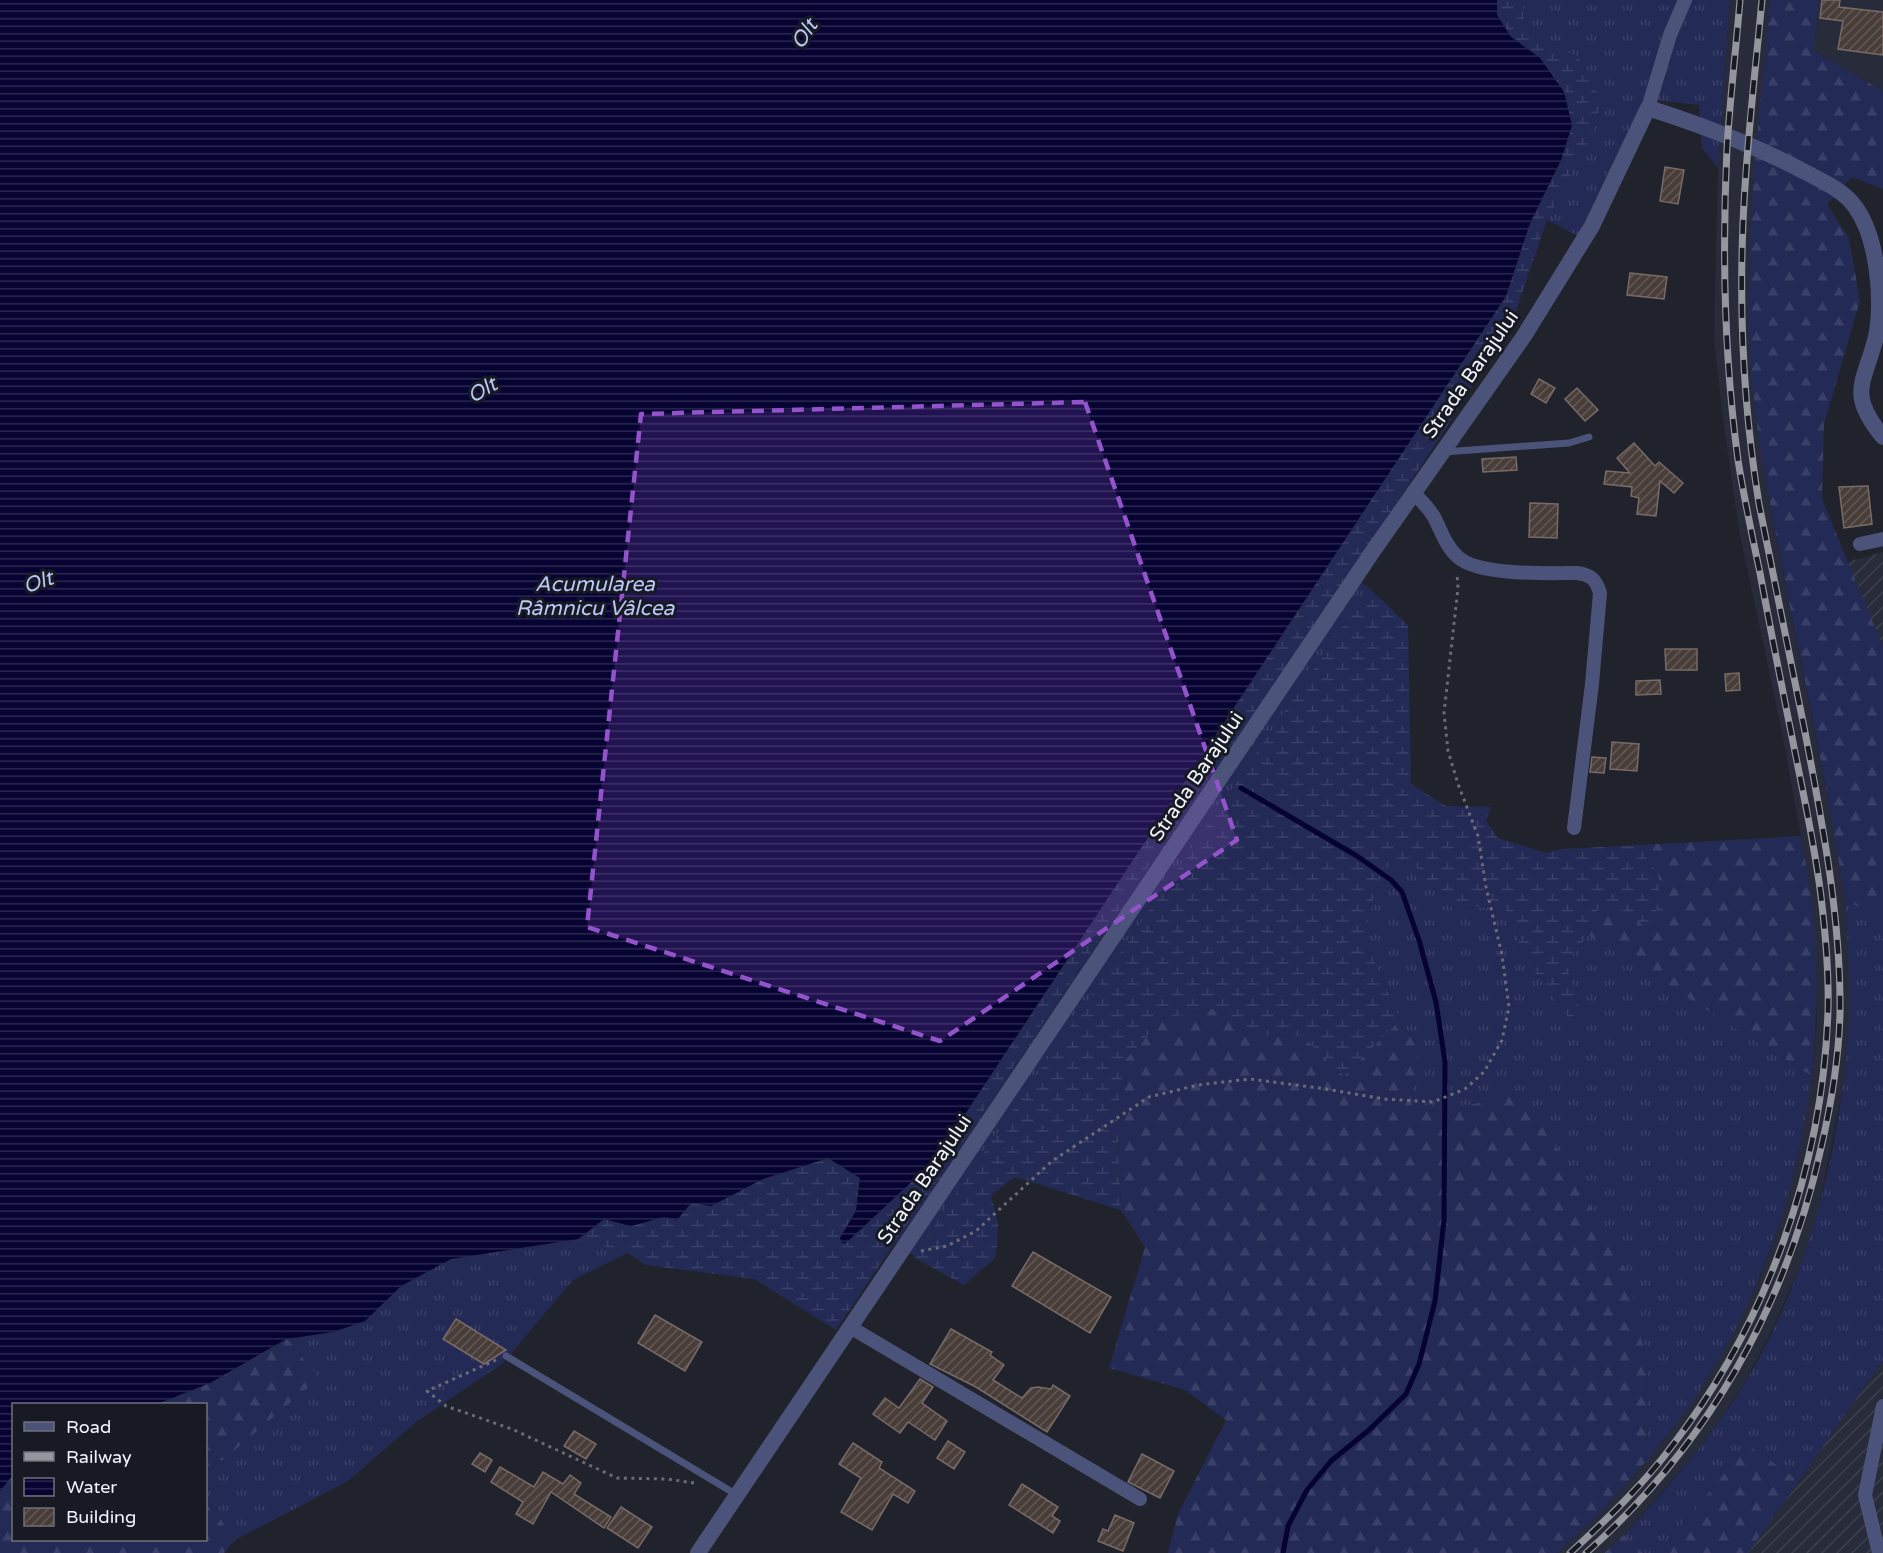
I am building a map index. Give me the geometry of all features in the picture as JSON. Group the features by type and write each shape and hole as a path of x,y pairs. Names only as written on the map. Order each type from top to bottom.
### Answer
{"street":[{"name":"Strada Barajului","path":"698,1553 1413,492 1524,336 1592,226 1648,108 1670,35 1685,0"},
{"path":"1648,108 1708,127 1772,154 1818,179 1847,198 1856,208 1866,227 1876,263 1880,294 1880,317 1860,396 1867,417 1883,437"},
{"path":"1413,492 1433,516 1456,556 1475,566 1501,571 1577,573 1587,575 1597,583 1600,593 1592,684 1574,828"},
{"path":"1860,544 1883,539"},
{"path":"850,1327 1140,1499"},
{"path":"1879,1553 1866,1495 1883,1406"}],"lane":[{"path":"1441,453 1569,443 1589,437"},
{"path":"506,1356 737,1495"}],"path":[{"path":"897,1257 947,1246 976,1231 1052,1161 1149,1096 1198,1085 1250,1079 1384,1100 1433,1102 1465,1089 1484,1072 1502,1040 1509,1007 1502,955 1486,887 1478,836 1458,784 1447,741 1444,713 1458,588 1456,556"},
{"path":"506,1356 427,1391 446,1406 514,1430 617,1478 667,1479 699,1484 717,1483"}],"highlighted area":[{"path":"1085,402 1237,840 940,1041 587,927 641,414"}],"shaded area":[{"path":"1730,0 1770,0 1755,177 1749,339 1755,406 1773,522 1834,831 1845,901 1850,974 1850,1022 1844,1082 1817,1216 1805,1255 1772,1330 1743,1385 1693,1456 1624,1535 1604,1553 1557,1553 1597,1516 1667,1437 1712,1371 1759,1281 1773,1243 1798,1159 1812,1076 1817,1019 1812,906 1779,718 1739,530 1714,339 1718,168"},
{"path":"1819,0 1883,0 1883,91 1814,51"},
{"path":"1883,552 1883,647 1847,562"},
{"path":"1883,1360 1883,1553 1748,1553 1799,1481"}],"green space":[{"path":"1497,0 1522,0 1524,19 1533,38 1577,56 1596,89 1600,107 1594,130 1547,220 1514,317 1446,428 1302,646 1191,804 836,1330 754,1279 646,1265 628,1253 578,1239 604,1219 631,1226 664,1217 677,1219 691,1203 711,1206 763,1179 828,1158 860,1178 856,1211 840,1238 934,1161 1506,296 1530,223 1561,160 1572,125 1564,92 1540,58 1511,37 1497,15"},
{"path":"1522,0 1730,0 1718,168 1702,148 1699,105 1644,99 1578,236 1547,220 1594,130 1600,107 1533,38 1524,19"},
{"path":"1770,0 1819,0 1814,51 1883,91 1883,189 1851,177 1827,205 1849,238 1860,301 1824,424 1822,499 1883,647 1883,917 1845,901 1825,781 1768,491 1754,399 1749,338 1750,253"},
{"path":"1349,574 1369,588 914,1256 896,1242"},
{"path":"1369,588 1408,625 1411,784 1446,806 1491,807 1486,821 1498,838 1546,853 1561,849 1642,845 1649,864 1658,872 1659,889 1668,903 1656,911 1653,925 1644,926 1630,914 1609,904 1593,913 1588,935 1566,963 1583,1019 1574,1025 1519,951 1517,926 1505,908 1449,907 1417,868 1401,865 1381,869 1364,937 1400,1020 1344,1076 1302,1036 1250,1035 1217,1008 1164,1018 1125,1060 1117,1112 1121,1210 1015,1177 991,1195 998,1225 996,1257 964,1285 913,1257"},
{"path":"1801,836 1816,947 1816,1012 1812,1076 1588,935 1593,913 1609,904 1630,914 1644,926 1656,911 1668,903 1659,889 1658,872 1649,864 1642,845"},
{"path":"1401,865 1417,868 1449,907 1505,908 1517,926 1519,951 1582,1019 1566,963 1588,935 1812,1076 1797,1161 1773,1242 1758,1281 1721,1356 1699,1392 1648,1459 1646,1361 1526,1093 1440,1111 1411,1109 1417,1046 1400,1020 1364,937 1381,869"},
{"path":"1845,901 1883,917 1883,1360 1799,1481 1748,1445 1659,1553 1643,1553 1624,1535 1702,1445 1743,1386 1786,1302 1817,1212 1829,1165 1845,1071 1850,978"},
{"path":"1217,1008 1250,1035 1302,1036 1344,1076 1400,1020 1417,1046 1411,1109 1440,1111 1526,1093 1627,1272 1646,1361 1648,1459 1597,1516 1557,1553 1168,1553 1178,1514 1226,1420 1185,1390 1109,1368 1145,1247 1121,1210 1117,1112 1125,1060 1164,1018"},
{"path":"578,1239 628,1253 573,1280 503,1363 416,1422 348,1481 235,1540 207,1500 207,1464 223,1460 319,1378 287,1339 333,1332 365,1321 401,1286 451,1259"},
{"path":"287,1339 319,1378 223,1460 207,1464 207,1403 160,1403 210,1383"},
{"path":"1748,1445 1799,1481 1748,1553 1659,1553"},
{"path":"12,1476 12,1541 207,1541 207,1500 235,1540 224,1553 0,1553 0,1491"},
{"path":"1624,1535 1643,1553 1604,1553"}],"water":[{"name":"Acumularea Râmnicu Vâlcea","path":"0,0 1497,0 1497,15 1511,37 1540,58 1564,92 1572,125 1561,160 1530,223 1506,296 934,1161 846,1243 842,1243 840,1238 856,1211 860,1178 828,1158 763,1179 711,1206 691,1203 677,1220 664,1217 631,1226 604,1219 578,1239 451,1259 401,1286 365,1321 333,1332 286,1339 210,1383 160,1403 12,1403 12,1476 0,1491"}],"building":[{"path":"1822,0 1840,0 1839,7 1883,12 1883,55 1838,49 1843,21 1820,18"},
{"path":"1665,167 1684,170 1678,204 1660,201"},
{"path":"1630,273 1667,277 1664,299 1627,295"},
{"path":"1539,379 1555,388 1546,403 1531,394"},
{"path":"1577,388 1598,410 1585,421 1565,399"},
{"path":"1634,443 1655,466 1659,462 1683,483 1674,493 1660,481 1656,516 1637,514 1639,498 1631,496 1632,487 1604,484 1606,471 1630,473 1617,458"},
{"path":"1516,457 1517,470 1483,472 1482,459"},
{"path":"1868,486 1872,524 1844,528 1839,487"},
{"path":"1530,503 1558,504 1557,538 1529,537"},
{"path":"1665,649 1697,649 1697,670 1666,670"},
{"path":"1739,673 1740,690 1726,691 1725,674"},
{"path":"1660,680 1661,694 1636,695 1636,681"},
{"path":"1612,742 1639,744 1637,771 1610,769"},
{"path":"1592,757 1606,758 1604,773 1590,772"},
{"path":"1033,1252 1111,1297 1090,1333 1012,1286"},
{"path":"655,1315 702,1342 685,1371 638,1343"},
{"path":"456,1319 506,1350 484,1364 443,1339"},
{"path":"951,1329 992,1352 990,1355 1004,1365 993,1380 1022,1398 1031,1388 1051,1389 1053,1385 1070,1396 1047,1432 976,1387 930,1364"},
{"path":"920,1379 933,1387 922,1403 947,1421 935,1440 908,1422 900,1433 873,1414 885,1398 899,1408"},
{"path":"574,1431 596,1444 586,1459 564,1446"},
{"path":"948,1441 965,1452 954,1469 937,1458"},
{"path":"853,1443 882,1462 879,1468 915,1491 908,1503 893,1494 872,1530 841,1512 861,1478 839,1464"},
{"path":"480,1453 492,1460 485,1472 472,1464"},
{"path":"1142,1454 1174,1471 1160,1498 1128,1482"},
{"path":"500,1467 534,1487 543,1472 563,1484 570,1475 581,1483 574,1494 611,1517 604,1528 551,1492 533,1524 516,1514 523,1502 491,1482"},
{"path":"1022,1484 1058,1507 1052,1516 1060,1521 1053,1533 1009,1505"},
{"path":"621,1507 652,1527 638,1548 607,1528"},
{"path":"1115,1515 1134,1523 1123,1551 1098,1541 1103,1529 1108,1531"}],"waterway":[{"path":"1200,761 1216,771"},
{"path":"1241,788 1357,856 1391,880 1402,892 1419,940 1436,1002 1445,1062 1444,1220 1435,1301 1419,1364 1406,1394 1369,1430 1331,1461 1307,1490 1288,1526 1283,1553"}],"railway":[{"path":"1570,1553 1649,1475 1706,1398 1736,1348 1762,1295 1784,1240 1815,1127 1824,1069 1828,985 1820,887 1743,488 1733,421 1725,304 1725,187 1740,0"},
{"path":"1586,1553 1630,1511 1705,1419 1736,1369 1763,1317 1787,1263 1806,1206 1825,1132 1836,1064 1840,1013 1834,905 1804,727 1759,504 1746,399 1742,329 1743,223 1748,139 1762,0"}],"water label":[{"name":"Olt","path":"804,34"},
{"name":"Olt","path":"482,390"},
{"name":"Olt","path":"38,582"}]}
